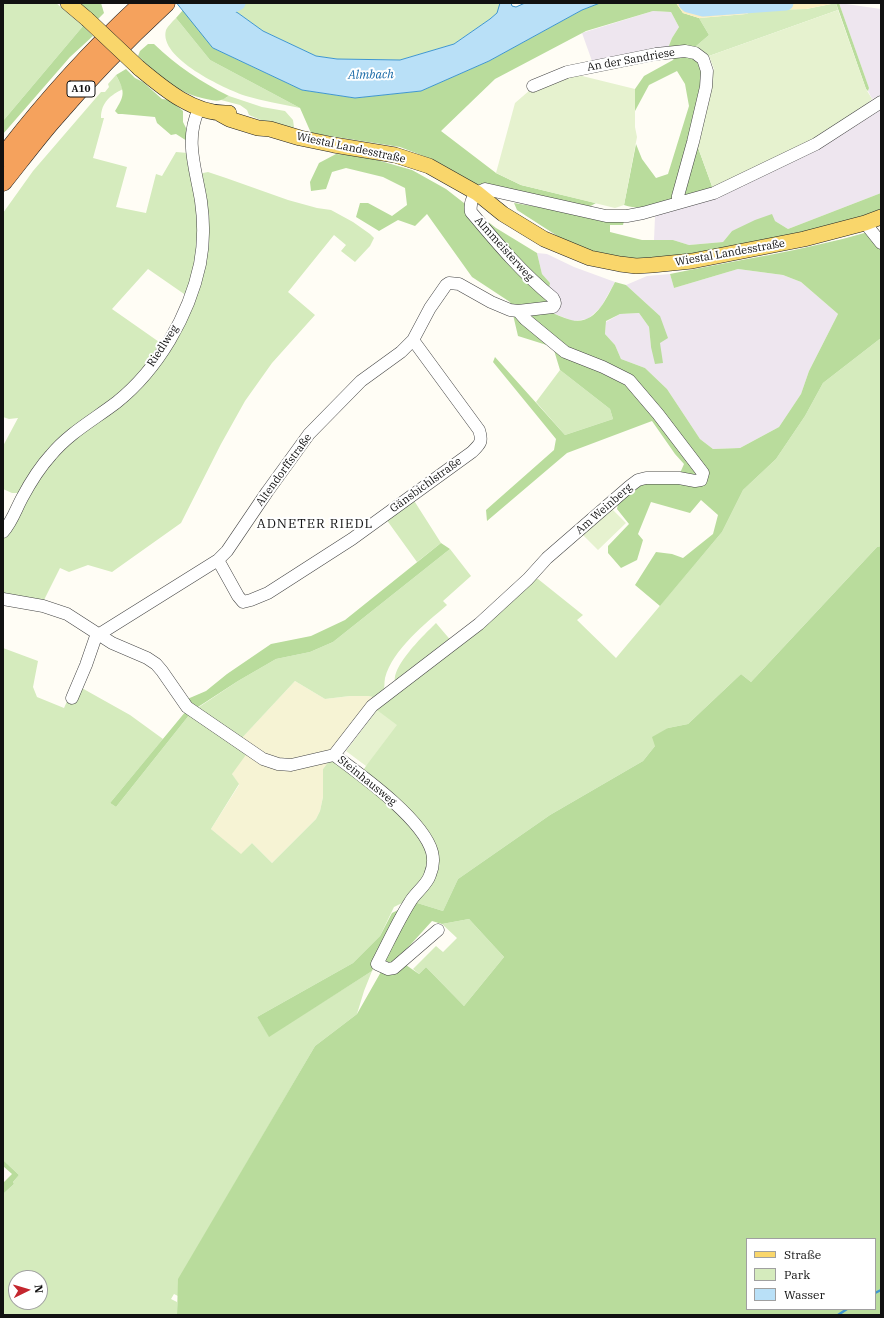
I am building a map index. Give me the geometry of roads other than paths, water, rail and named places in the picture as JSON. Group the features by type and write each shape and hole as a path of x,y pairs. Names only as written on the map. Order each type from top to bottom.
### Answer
{"highway":[{"name":"A10","path":"3,157 40,110 100,44 143,3"},
{"name":"A10","path":"3,182 89,79 166,3"}],"main road":[{"name":"Wiestal Landesstraße","path":"68,3 158,84 199,109 220,114 230,113 258,121 270,129 300,138 395,155 429,166 477,192 503,214 544,239 590,258 636,266 692,261 804,239 865,223 881,217"}],"street":[{"name":"An der Sandriese","path":"533,86 567,72 656,54 685,51 695,53 703,59 707,71 706,87 694,142 678,196 678,203"},
{"path":"477,192 485,189 606,216 627,216 643,213 714,193 816,144 881,102"},
{"name":"Riedlweg","path":"3,532 12,520 31,482 51,455 74,433 118,401 129,391 152,365 180,320 195,284 202,246 202,214 193,168 192,153 193,124 199,109"},
{"name":"Almmeisterweg","path":"449,283 459,284 491,302 510,310 518,311 534,308 550,308 555,304 555,301 523,272 499,247 471,212 471,201 477,192"},
{"path":"865,223 881,243"},
{"name":"Altendorffstraße","path":"98,635 218,560 227,551 309,434 361,382 401,352 413,340 430,308 449,283"},
{"name":"Am Weinberg","path":"334,755 372,706 479,624 528,579 547,558 638,480 646,478 679,478 695,481 702,480 703,473 658,414 629,380 604,366 565,352 521,317 518,311"},
{"name":"Gänsbichlstraße","path":"218,560 243,602 268,594 352,539 472,452 479,444 481,437 479,430 413,340"},
{"name":"Steinhausweg","path":"3,599 43,606 67,614 112,643 136,653 156,664 187,707 264,759 278,764 291,765 334,755 395,803 417,826 425,837 432,851 433,863 430,877 410,901 377,964 388,969 394,968 438,930"},
{"path":"72,698 95,639 98,635"}],"water":[{"path":"177,3 220,3 238,13 263,31 316,56 337,59 400,60 454,44 497,13 500,3 511,3 512,6 516,7 525,3 600,3 582,10 489,61 421,91 355,98 302,90 213,48"}],"waterway":[{"name":"Almbach","path":"211,18 228,7 238,3"},
{"name":"Almbach","path":"686,3 688,5 703,9 786,3"},
{"path":"876,1292 881,1290"},
{"path":"838,1315 846,1310"}],"district":[{"name":"ADNETER RIEDL","path":"315,524"}]}
